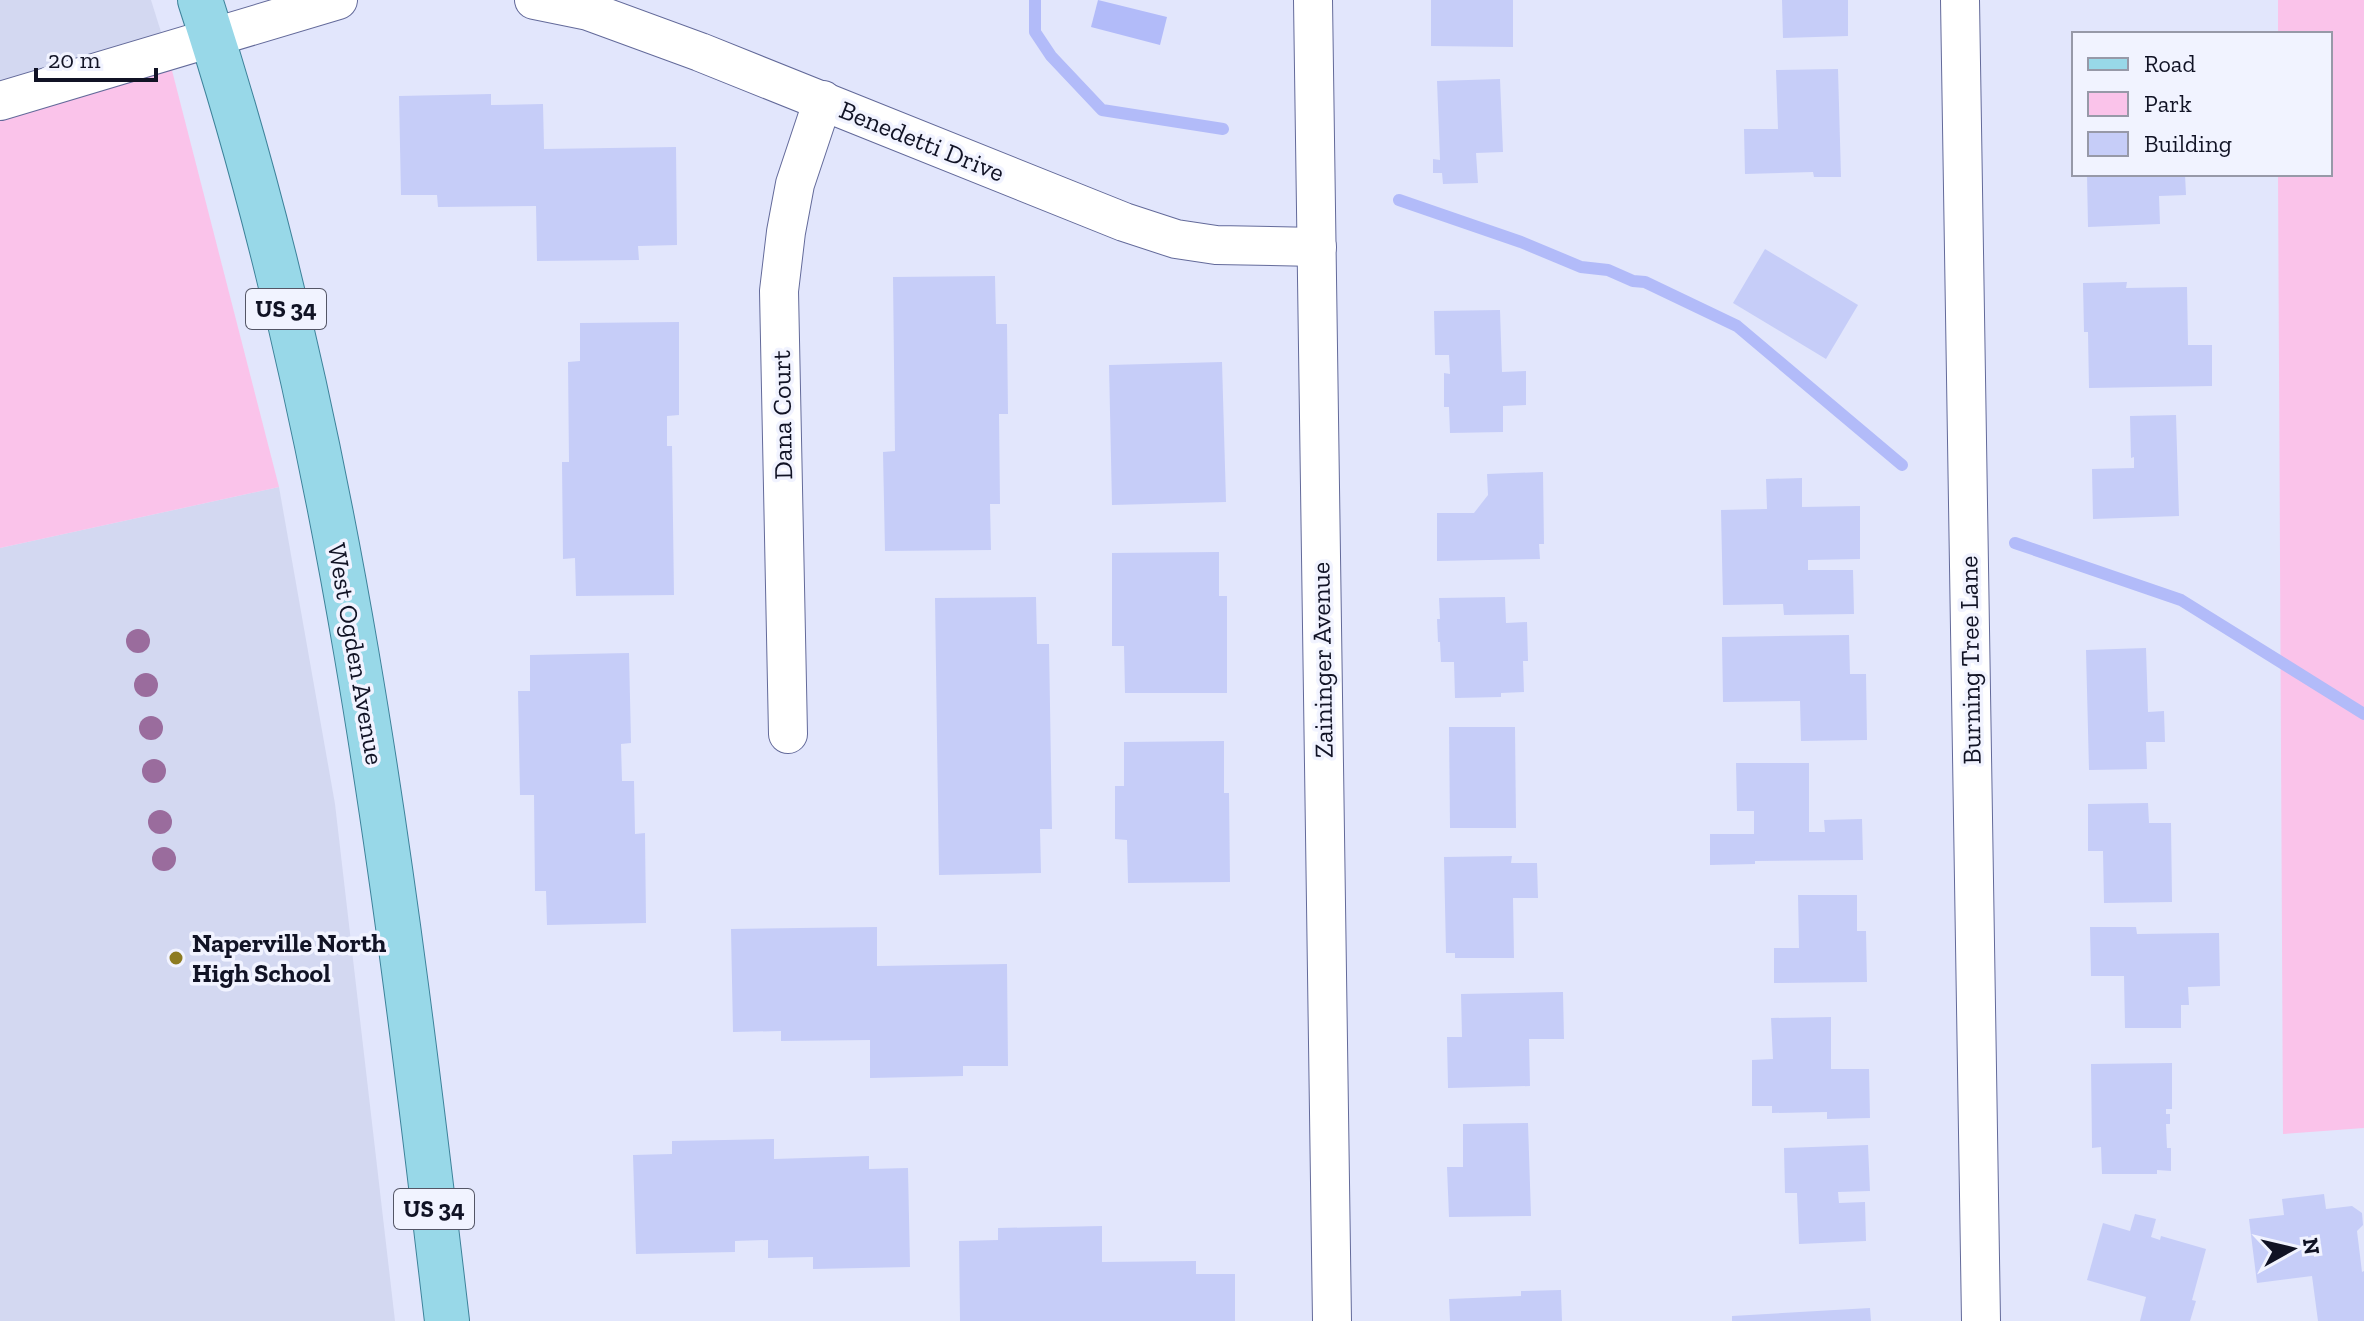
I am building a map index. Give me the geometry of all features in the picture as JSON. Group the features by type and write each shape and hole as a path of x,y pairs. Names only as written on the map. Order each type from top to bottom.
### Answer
{"main road":[{"name":"West Ogden Avenue","path":"206,18 236,110 293,333 345,585 379,787 421,1097 447,1321"}],"street":[{"path":"0,101 206,18 338,0"},
{"name":"Benedetti Drive","path":"534,0 588,11 700,52 1124,222 1176,239 1216,245 1317,247"},
{"name":"Zaininger Avenue","path":"1313,0 1332,1321"},
{"name":"Burning Tree Lane","path":"1960,0 1981,1321"},
{"name":"Dana Court","path":"788,734 779,291 795,184 823,100"}],"shaded area":[{"path":"0,0 151,0 167,51 0,101"},
{"name":"Naperville North High School","path":"279,487 335,804 395,1321 0,1321 0,548"}],"green space":[{"path":"2278,0 2364,0 2364,1128 2283,1134 2278,176 2332,176 2332,32 2278,32"},
{"path":"167,51 279,487 0,548 0,101"}],"water":[{"path":"1098,0 1167,17 1160,45 1091,27"}],"building":[{"path":"1431,0 1513,0 1513,47 1431,46"},
{"path":"1782,0 1848,0 1848,36 1783,38"},
{"path":"1838,69 1841,177 1814,177 1813,172 1745,174 1744,129 1778,129 1776,70"},
{"path":"1500,79 1503,152 1476,153 1478,183 1443,184 1442,173 1433,173 1433,159 1440,160 1437,81"},
{"path":"491,94 491,105 543,104 544,149 676,147 677,245 638,246 639,260 537,261 536,206 438,207 437,195 401,195 399,96"},
{"path":"2087,176 2185,176 2186,195 2159,196 2160,224 2088,227"},
{"path":"1765,249 1858,305 1826,359 1733,303"},
{"path":"995,276 996,324 1007,324 1008,414 999,414 1000,504 990,504 991,550 885,551 883,452 895,451 893,277"},
{"path":"2127,282 2126,288 2187,287 2188,345 2212,345 2212,386 2089,388 2083,283"},
{"path":"1500,310 1502,372 1526,371 1526,405 1503,406 1503,432 1450,433 1449,407 1444,407 1444,373 1450,374 1449,355 1435,355 1434,311"},
{"path":"679,322 679,415 667,416 667,446 672,446 674,595 576,596 575,558 563,559 562,462 569,462 568,362 580,361 580,323"},
{"path":"1222,362 1226,502 1112,505 1109,365"},
{"path":"2176,415 2179,516 2093,519 2092,469 2134,468 2130,416"},
{"path":"1543,472 1544,544 1539,544 1540,559 1437,561 1437,513 1474,513 1488,495 1487,474"},
{"path":"1802,478 1802,507 1860,506 1860,559 1808,560 1808,570 1853,570 1854,614 1784,615 1783,604 1723,605 1721,510 1767,509 1766,479"},
{"path":"1219,552 1219,596 1227,596 1227,693 1125,693 1124,646 1112,646 1112,553"},
{"path":"1036,597 1037,644 1049,644 1052,829 1040,829 1041,873 939,875 935,598"},
{"path":"1505,597 1506,623 1527,622 1528,661 1523,661 1524,692 1501,693 1501,697 1455,698 1454,662 1441,662 1437,619 1440,619 1439,598"},
{"path":"1849,635 1850,674 1866,674 1867,740 1801,741 1800,701 1723,702 1722,637"},
{"path":"2146,648 2148,712 2164,711 2165,742 2146,742 2147,769 2089,770 2086,650"},
{"path":"629,653 631,743 621,744 622,781 634,781 635,834 645,833 646,923 547,925 546,891 535,891 534,795 520,795 518,691 530,691 530,655"},
{"path":"1449,727 1515,727 1516,828 1450,828"},
{"path":"1224,741 1224,793 1229,793 1230,882 1128,883 1127,840 1115,839 1115,786 1124,786 1124,742"},
{"path":"1736,763 1809,763 1809,832 1825,832 1824,820 1862,819 1863,860 1755,861 1755,864 1710,865 1710,834 1754,834 1754,811 1737,811"},
{"path":"2148,803 2149,823 2171,823 2172,902 2104,903 2103,851 2088,851 2088,804"},
{"path":"1512,856 1511,863 1537,863 1538,898 1513,898 1514,958 1455,958 1455,953 1446,953 1444,857"},
{"path":"1798,895 1857,895 1857,931 1866,931 1867,982 1774,983 1774,948 1799,948"},
{"path":"877,927 877,966 1007,964 1008,1066 963,1066 963,1076 870,1078 870,1040 781,1041 781,1031 733,1032 731,929"},
{"path":"2090,927 2136,927 2137,934 2219,933 2220,986 2188,987 2189,1005 2181,1005 2181,1028 2125,1028 2124,976 2091,976"},
{"path":"1563,992 1564,1039 1529,1039 1530,1086 1448,1088 1447,1037 1462,1037 1461,994"},
{"path":"1831,1017 1831,1069 1869,1069 1870,1118 1827,1119 1827,1112 1772,1113 1772,1106 1752,1106 1752,1060 1773,1059 1771,1018"},
{"path":"2172,1063 2172,1109 2166,1109 2166,1114 2170,1114 2170,1124 2166,1124 2167,1148 2171,1148 2171,1171 2102,1174 2101,1147 2092,1148 2091,1064"},
{"path":"1528,1123 1531,1216 1449,1217 1447,1167 1463,1167 1463,1124"},
{"path":"774,1139 774,1159 869,1156 869,1169 908,1168 910,1267 813,1269 813,1257 768,1258 768,1240 735,1241 735,1252 636,1254 633,1155 672,1154 672,1141"},
{"path":"1868,1145 1870,1191 1838,1192 1839,1203 1865,1202 1866,1241 1799,1244 1797,1193 1785,1193 1784,1148"},
{"path":"2324,1194 2326,1209 2352,1206 2362,1213 2363,1225 2357,1231 2364,1271 2364,1321 2318,1321 2312,1276 2257,1283 2249,1219 2284,1215 2282,1199"},
{"path":"2135,1214 2156,1219 2151,1237 2160,1240 2161,1236 2206,1249 2192,1300 2196,1301 2190,1321 2140,1321 2146,1297 2087,1280 2103,1223 2130,1231"},
{"path":"1102,1226 1102,1262 1196,1261 1196,1274 1235,1274 1235,1321 960,1321 959,1241 998,1240 998,1228"},
{"path":"1561,1290 1562,1321 1450,1321 1449,1299 1521,1296 1521,1291"},
{"path":"1870,1308 1871,1321 1732,1321 1732,1316"}],"waterway":[{"path":"1035,0 1035,32 1051,56 1102,110 1223,129"},
{"path":"1399,200 1521,242 1581,267 1608,270 1633,281 1645,282 1737,326 1902,465"},
{"path":"2015,543 2181,600 2364,714"}],"place":[{"name":"Naperville North High School","path":"176,958"}]}
